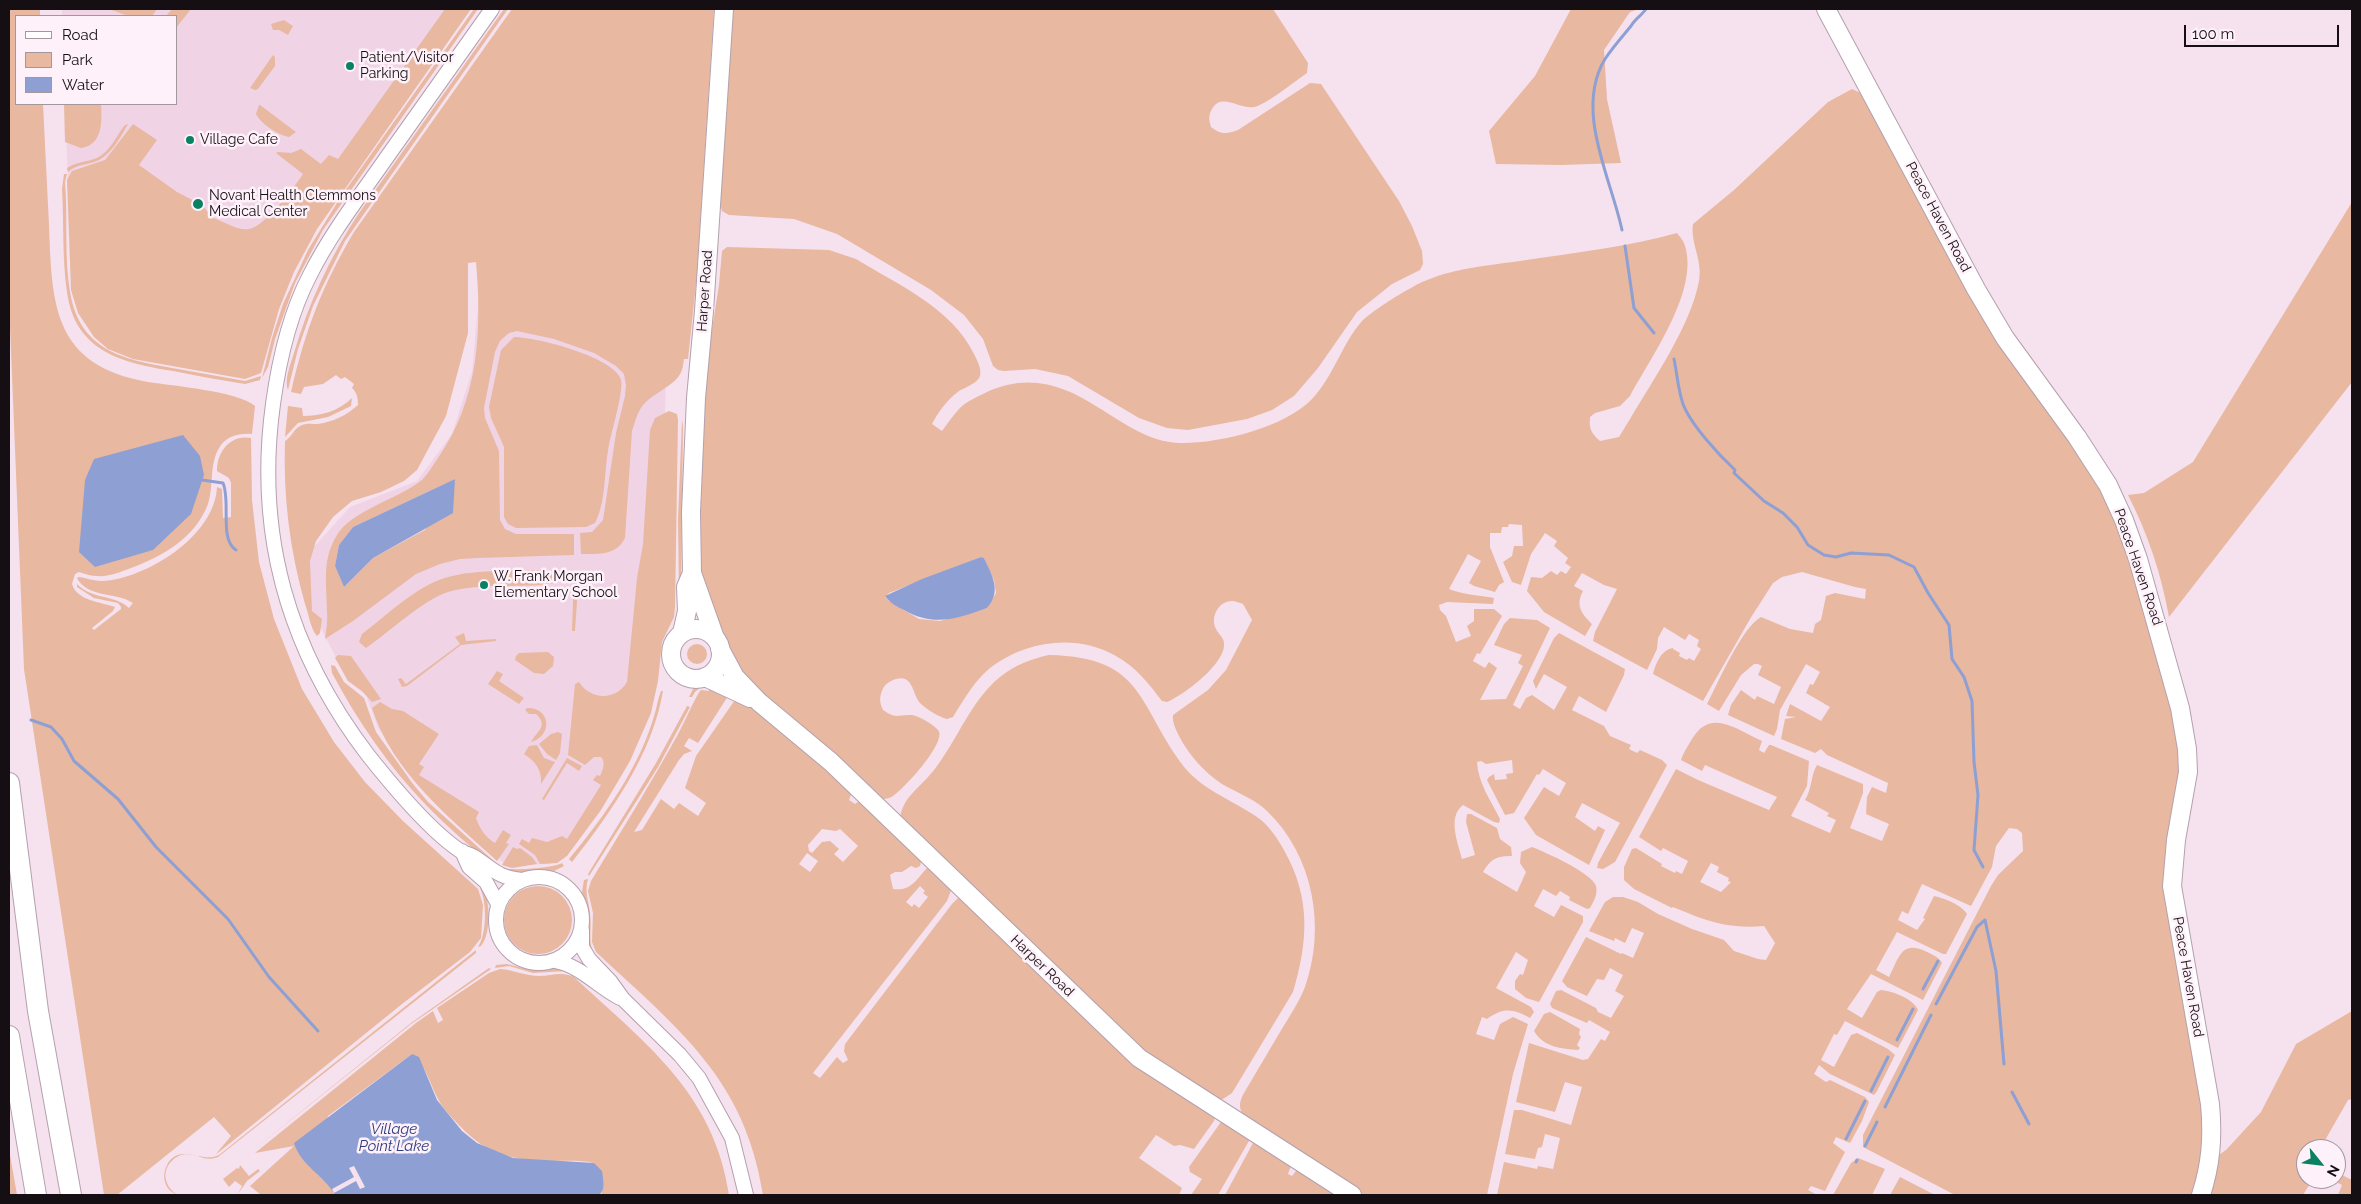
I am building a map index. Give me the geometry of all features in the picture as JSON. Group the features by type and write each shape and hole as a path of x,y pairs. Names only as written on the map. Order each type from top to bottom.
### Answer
{"highway":[{"path":"9,783 38,1011 70,1195"},
{"path":"9,1036 36,1195"}],"main road":[{"name":"Harper Road","path":"724,9 694,417 691,512 692,573 718,644 735,678 759,702 831,762 1139,1058 1352,1195"},
{"name":"Peace Haven Road","path":"1826,9 2004,338 2077,437 2108,485 2124,520 2138,559 2180,708 2187,749 2188,772 2176,840 2172,886 2210,1112 2210,1164 2201,1195"},
{"name":"Harper Road","path":"682,632 687,611 686,587 692,573"},
{"path":"696,629 704,630 718,644 719,663 711,674 705,677 687,677 681,674 673,664 671,650 677,637 682,632 696,629"},
{"name":"Harper Road","path":"705,677 759,702"}],"street":[{"path":"492,9 331,236 309,277 290,324 278,366 268,447 267,481 271,535 284,593 300,641 328,696 356,738 406,800 462,851 476,858 499,876 522,880 543,876 554,879 566,886 575,896 583,918 582,947 589,959 610,980 623,999 680,1054 699,1078 732,1138 746,1195"},
{"path":"462,851 469,867 486,882 498,904"},
{"path":"522,880 508,890 498,904 497,932 503,945 512,955 533,963 555,961 579,969 603,989 623,999"},
{"path":"555,961 567,954 576,943 582,930"}],"shaded area":[{"name":"Novant Health Clemmons Medical Center","path":"62,9 467,9 309,228 286,276 68,181 65,105 178,105 178,15 62,15"},
{"name":"W. Frank Morgan Elementary School","path":"479,296 666,374 660,613 639,710 595,801 550,864 506,865 450,817 378,728 366,695 348,681 312,611 303,559 350,507 417,481 452,434 472,372"}],"green space":[{"path":"9,9 40,9 40,15 15,15 15,105 43,105 52,281 64,328 76,346 93,362 117,374 148,382 234,396 255,406 252,434 233,436 219,448 214,461 208,504 195,527 186,536 155,558 119,573 101,576 79,572 75,574 72,584 79,594 90,600 115,607 113,611 92,628 94,630 121,609 121,607 118,603 94,598 77,587 77,584 89,593 117,601 129,608 133,603 119,597 88,589 77,578 102,581 119,578 138,572 175,552 191,538 204,522 213,505 217,487 222,489 223,518 231,517 231,483 229,478 217,471 218,464 222,451 231,441 244,437 251,438 252,500 259,562 274,619 302,689 334,742 365,782 403,821 478,889 483,905 481,938 470,952 402,1004 219,1152 216,1154 231,1136 214,1117 117,1195 104,1195 24,669 9,302"},
{"path":"109,9 157,9 153,15 125,15"},
{"path":"172,9 191,9 178,25 178,15 167,15"},
{"path":"445,9 471,9 317,229 294,272 279,309 261,373 245,379 133,359 108,349 94,337 78,313 71,290 67,180 72,171 105,160 133,124 157,140 139,165 177,192 202,205 213,218 240,229 255,227 278,206 303,174 276,153 291,153 301,149 321,164 329,155 338,159"},
{"path":"474,9 478,9 323,230 295,283 275,339 268,367 262,378 283,304 308,250 340,198"},
{"path":"504,9 508,9 345,241 313,306 298,349 288,390 288,372 300,334 321,280 339,246 359,213"},
{"path":"512,9 714,9 697,274 688,359 684,359 682,371 677,378 647,401 636,418 632,431 625,538 612,551 600,554 581,554 580,533 592,532 603,520 616,433 625,396 624,374 616,366 594,353 554,339 517,331 509,333 500,341 495,352 484,408 485,418 499,451 500,520 505,529 516,534 574,534 574,555 460,559 440,564 416,574 353,621 325,639 327,563 337,535 344,526 364,512 413,487 422,480 438,458 452,435 470,388 475,364 477,339 478,288 476,262 468,263 468,333 446,416 417,470 404,481 381,492 352,501 333,517 316,541 310,561 312,611 322,619 320,633 317,636 311,625 295,564 286,503 285,441 302,425 334,420 358,405 357,395 352,388 354,384 345,377 341,379 336,375 323,384 304,387 301,394 291,392 302,349 316,309 333,271 354,232","holes":["455,479 425,530 373,558 344,587 335,566 339,545 353,527"]},
{"path":"730,9 1273,9 1308,63 1307,73 1273,97 1254,107 1226,102 1216,104 1210,114 1211,127 1224,133 1238,130 1310,83 1321,84 1399,201 1422,251 1423,264 1420,270 1392,284 1357,312 1318,368 1294,396 1272,410 1247,419 1188,430 1167,428 1139,418 1068,376 1035,369 998,370 993,366 983,339 964,315 931,290 837,234 794,219 729,215 722,211 720,204"},
{"path":"1571,9 1639,9 1630,12 1604,50 1607,99 1621,163 1561,165 1496,164 1489,131 1535,76"},
{"path":"284,20 293,26 288,35 279,30 273,30 271,24"},
{"path":"273,55 275,57 275,66 258,89 250,88"},
{"path":"1852,89 1865,95 1992,328 2016,368 2091,469 2126,543 2179,734 2182,759 2167,883 2169,921 2207,1125 2195,1195 1955,1195 1863,1147 1863,1135 1991,886 1998,875 2023,851 2022,833 2017,829 2009,828 1996,846 1992,867 1971,906 1922,884 1908,914 1902,911 1898,920 1917,930 1925,919 1923,918 1934,896 1948,900 1967,914 1946,954 1897,932 1876,970 1889,977 1902,952 1906,949 1918,949 1936,956 1942,963 1923,1000 1871,974 1847,1009 1862,1018 1877,992 1881,990 1891,992 1912,1002 1918,1010 1898,1048 1845,1021 1837,1035 1834,1034 1821,1060 1834,1067 1851,1035 1857,1033 1888,1049 1895,1055 1874,1095 1830,1074 1819,1065 1814,1074 1826,1082 1830,1080 1865,1097 1869,1102 1862,1121 1850,1143 1836,1137 1833,1143 1845,1152 1825,1191 1811,1186 1808,1190 1817,1195 1497,1195 1504,1162 1537,1169 1538,1166 1553,1169 1560,1138 1545,1134 1542,1147 1538,1148 1535,1159 1505,1154 1514,1110 1522,1110 1571,1125 1582,1087 1565,1082 1555,1112 1516,1102 1529,1043 1583,1060 1588,1059 1601,1039 1605,1041 1610,1032 1589,1020 1587,1023 1552,1008 1550,1004 1556,991 1561,990 1611,1018 1624,996 1615,991 1623,975 1610,968 1604,980 1597,979 1587,996 1567,987 1562,981 1586,937 1633,958 1644,933 1632,928 1625,943 1615,938 1614,941 1589,931 1605,902 1613,897 1623,897 1638,902 1658,914 1724,940 1734,951 1758,959 1766,960 1775,943 1764,926 1727,925 1707,920 1672,908 1634,889 1624,880 1624,867 1632,849 1636,848 1662,864 1661,866 1675,873 1676,871 1682,874 1688,861 1663,848 1661,851 1639,837 1676,769 1769,810 1777,797 1705,765 1702,771 1681,760 1699,729 1707,724 1725,724 1762,741 1759,750 1764,753 1769,745 1771,745 1809,761 1807,786 1791,816 1830,833 1836,820 1827,816 1829,813 1805,800 1817,765 1863,784 1863,793 1850,828 1882,841 1889,824 1866,814 1867,797 1872,787 1886,793 1888,783 1827,755 1821,749 1815,753 1781,739 1785,719 1796,717 1786,716 1790,704 1821,721 1830,707 1806,693 1810,684 1813,685 1820,672 1806,664 1780,710 1774,736 1728,715 1731,705 1741,690 1755,700 1757,696 1774,704 1781,687 1758,675 1762,666 1758,664 1754,664 1741,675 1719,711 1707,704 1738,643 1761,617 1790,629 1813,633 1815,624 1821,620 1826,596 1835,593 1865,599 1866,589 1802,572 1782,577 1773,583 1703,701 1653,674 1660,658 1669,649 1673,648 1680,653 1679,656 1694,661 1701,649 1697,646 1699,640 1689,634 1685,640 1664,627 1658,638 1657,649 1647,670 1593,641 1595,632 1617,589 1604,585 1582,573 1574,586 1583,591 1580,601 1581,609 1585,617 1592,624 1585,636 1544,612 1527,591 1531,577 1542,578 1551,571 1557,575 1561,571 1566,574 1571,567 1565,563 1568,558 1554,546 1557,541 1545,533 1531,554 1521,585 1512,582 1503,562 1512,556 1514,546 1523,546 1522,525 1509,524 1508,527 1502,527 1501,533 1490,533 1490,547 1504,582 1499,585 1495,592 1469,583 1481,561 1468,554 1449,589 1466,594 1494,598 1493,604 1447,602 1439,605 1440,610 1446,616 1456,642 1471,636 1467,626 1474,621 1474,609 1494,609 1502,616 1480,654 1477,653 1473,661 1485,668 1489,662 1497,668 1480,700 1506,699 1523,666 1518,663 1522,655 1494,645 1504,624 1510,618 1537,620 1550,628 1513,705 1520,709 1526,698 1532,695 1554,710 1567,687 1544,674 1536,689 1533,681 1554,638 1559,633 1625,669 1624,675 1606,712 1579,696 1572,710 1604,726 1610,736 1631,745 1629,749 1637,753 1640,750 1662,760 1667,765 1615,862 1603,869 1597,868 1598,863 1620,823 1582,803 1575,817 1595,831 1598,826 1605,830 1589,865 1536,835 1524,818 1544,787 1559,796 1566,783 1543,769 1539,775 1537,774 1514,813 1505,815 1487,780 1494,774 1495,780 1507,779 1506,774 1513,773 1512,760 1486,764 1481,761 1477,762 1482,785 1500,819 1499,823 1494,822 1463,805 1458,810 1455,830 1462,859 1475,855 1466,822 1467,814 1471,814 1497,828 1500,839 1511,847 1512,856 1494,859 1483,872 1517,892 1526,872 1520,863 1521,852 1532,847 1577,869 1593,881 1596,886 1596,895 1590,908 1587,909 1569,900 1570,897 1560,891 1556,896 1543,889 1534,906 1554,917 1561,905 1583,916 1583,922 1539,1002 1526,998 1515,989 1515,981 1520,974 1523,975 1528,960 1516,952 1496,988 1531,1007 1534,1012 1530,1018 1513,1011 1504,1011 1487,1019 1482,1017 1476,1034 1494,1040 1500,1024 1513,1017 1528,1024 1513,1074 1487,1195 1363,1195 1245,1120 1241,1112 1240,1103 1244,1093 1303,992 1315,941 1315,917 1312,894 1296,849 1283,829 1267,811 1222,784 1203,769 1183,743 1173,721 1173,715 1208,690 1226,670 1252,620 1243,604 1232,601 1219,607 1216,611 1214,625 1224,641 1222,654 1202,679 1167,702 1162,701 1147,682 1123,660 1101,649 1084,644 1051,643 1035,646 1004,659 984,673 969,691 953,717 947,719 920,703 906,679 902,678 891,681 884,687 881,694 880,701 883,710 894,716 914,715 922,718 938,730 939,736 931,754 899,792 891,797 878,800 793,718 746,680 727,646 703,590 698,548 699,465 707,361 719,285 722,251 727,247 829,250 856,259 906,288 938,310 964,337 980,368 979,379 955,394 937,415 932,424 942,431 960,408 972,399 1000,387 1030,383 1058,387 1085,400 1127,425 1157,439 1168,442 1195,443 1250,432 1268,426 1300,409 1312,399 1326,381 1362,321 1406,291 1436,276 1464,269 1599,249 1677,233 1684,244 1688,264 1679,303 1671,323 1630,396 1620,406 1595,413 1590,417 1591,430 1600,441 1619,437 1660,370 1688,316 1695,298 1700,274 1693,238 1693,224 1734,190 1828,102","holes":["981,557 984,558 994,580 996,593 987,608 940,621 919,619 885,597 889,593","1711,863 1719,867 1717,872 1729,878 1728,881 1731,882 1721,892 1700,882"]},
{"path":"64,105 101,105 100,131 94,142 81,148 65,142"},
{"path":"259,105 296,132 289,137 270,128 256,114"},
{"path":"128,124 114,146 100,160 74,168 68,172 67,168 70,166 102,155 125,125"},
{"path":"64,174 67,174 65,182 70,292 75,312 84,328 95,341 124,357 141,362 245,381 261,376 260,380 245,384 136,364 104,351 91,341 80,329 72,312 67,292 62,189"},
{"path":"2352,202 2352,382 2169,617 2153,554 2142,524 2128,495 2144,493 2193,462"},
{"path":"514,337 539,340 590,356 616,372 621,380 621,394 608,451 599,515 595,523 586,527 516,528 508,524 504,517 504,447 491,418 489,407 501,350"},
{"path":"352,398 351,406 328,417 298,423 285,437 288,406 302,408 303,416 316,415 336,409"},
{"path":"669,411 677,414 678,420 675,607 674,617 662,642 658,681 651,713 630,761 601,810 567,856 557,863 540,864 535,855 519,844 522,839 529,843 532,838 547,842 562,836 567,839 601,785 593,780 597,775 600,776 602,771 604,764 601,757 594,757 585,765 568,755 575,684 579,682 590,692 603,696 616,693 627,682 637,578 643,544 650,430 655,418"},
{"path":"682,420 681,592 679,591 678,519"},
{"path":"545,570 554,573 555,583 528,586 475,587 448,592 417,609 366,648 359,642 362,634 403,601 430,584 457,575 486,571"},
{"path":"579,572 575,631 572,631 574,573"},
{"path":"464,633 466,641 496,639 496,641 461,645 407,686 402,687 398,679 401,678 406,684 460,644 455,637"},
{"path":"697,644 704,647 707,654 704,661 697,664 690,661 687,654 690,647"},
{"path":"548,652 554,657 553,666 544,674 534,673 515,660 519,653"},
{"path":"338,655 351,656 381,699 372,702 362,691 348,681 335,658"},
{"path":"1049,655 1081,658 1104,665 1122,675 1135,689 1169,745 1192,776 1219,795 1248,811 1265,824 1279,842 1293,869 1303,904 1304,938 1302,956 1293,992 1232,1093 1223,1099 1217,1099 1131,1043 900,819 904,804 908,798 934,770 972,709 990,686 1017,666"},
{"path":"331,665 335,666 344,682 364,698 376,732 413,784 428,802 497,864 495,868 435,814 387,759 352,708 332,673"},
{"path":"497,671 503,674 499,681 524,698 519,704 488,684"},
{"path":"701,684 730,693 698,743 689,738 684,746 692,751 684,754 679,760 634,832 642,830 661,799 674,809 679,803 698,816 706,803 685,788 696,756 737,697 787,735 852,792 849,800 855,804 861,800 922,858 920,866 916,868 911,866 902,872 895,872 890,875 893,889 910,886 930,865 952,888 947,901 813,1073 820,1078 837,1057 843,1063 848,1060 844,1051 845,1044 952,904 958,898 963,897 1216,1114 1214,1121 1194,1149 1180,1145 1174,1146 1156,1135 1139,1158 1182,1188 1179,1195 763,1195 754,1154 741,1118 724,1087 680,1031 596,952 592,942 593,913 588,891 591,881 667,754 699,693 701,690 709,691 709,688 701,687 692,697 689,697 694,687","holes":["822,829 836,831 840,829 858,846 843,862 834,854 839,849 830,841 822,842 812,853 809,851 808,845","807,853 818,861 810,872 799,864","920,886 925,891 923,893 928,897 919,908 914,904 912,907 906,902"]},
{"path":"661,691 663,691 658,715 640,760 615,803 572,862 569,859 608,809 640,753"},
{"path":"380,702 392,709 403,711 439,734 419,764 424,767 419,775 479,812 476,818 479,826 491,841 495,843 503,830 511,835 506,843 509,844 497,861 441,810 408,773 381,731 372,708"},
{"path":"687,706 690,707 658,767 589,876 588,874 656,763"},
{"path":"527,708 541,712 546,722 543,734 531,742 541,728 542,722 536,714 529,714 525,710"},
{"path":"558,732 562,734 560,753 556,760 547,754 539,744 551,734"},
{"path":"537,745 544,758 555,762 541,784 537,767 524,754 529,746"},
{"path":"567,758 582,766 579,771 567,763 544,800 542,799"},
{"path":"513,847 520,848 532,857 537,864 512,868 502,865"},
{"path":"562,863 564,866 554,871 531,870 516,874 503,868 533,868"},
{"path":"588,879 587,892 593,953 589,952 586,932 587,918 582,892 584,880"},
{"path":"531,886 545,886 557,891 567,901 572,913 572,927 567,939 557,949 545,954 531,954 519,949 509,939 504,927 504,913 509,901 519,891"},
{"path":"480,888 484,889 486,895 489,918 487,934 481,946 478,947 483,934 485,918 484,901"},
{"path":"476,950 476,953 218,1157 210,1159 196,1156 213,1157 219,1155"},
{"path":"507,964 530,970 557,967 566,971 533,973 509,966 495,968 496,965"},
{"path":"489,968 491,969 411,1024 247,1155 411,1023"},
{"path":"500,969 534,976 561,974 574,977 650,1048 672,1072 692,1099 708,1127 721,1159 729,1195 599,1195 602,1193 594,1163 534,1160 493,1151 470,1136 447,1112 437,1097 423,1067 412,1054 328,1116 313,1169 330,1186 335,1195 261,1195 250,1186 294,1146 255,1153 416,1023 433,1011 438,1023 443,1020 437,1008 489,973"},
{"path":"2352,1011 2352,1099 2348,1100 2326,1139 2296,1139 2296,1189 2307,1189 2303,1195 2207,1195 2216,1157 2226,1150 2261,1112 2296,1044"},
{"path":"1550,1012 1580,1029 1579,1034 1581,1037 1577,1045 1580,1048 1578,1050 1548,1044 1542,1041 1534,1031 1544,1014"},
{"path":"1226,1120 1250,1139 1218,1195 1191,1195 1202,1179 1190,1172 1189,1167 1221,1122"},
{"path":"1257,1141 1292,1163 1288,1174 1292,1176 1299,1167 1342,1195 1225,1195 1253,1143"},
{"path":"9,1149 17,1195 9,1195"},
{"path":"187,1154 174,1159 166,1170 168,1185 178,1195 172,1192 167,1187 164,1179 165,1172 168,1163 174,1157 179,1155"},
{"path":"1858,1158 1885,1169 1872,1195 1833,1195 1851,1163"},
{"path":"240,1165 249,1176 258,1169 260,1171 247,1181 238,1194 242,1186 235,1181 229,1187 223,1179 237,1168 239,1169"},
{"path":"1900,1177 1935,1195 1890,1195"},
{"path":"2346,1177 2352,1180 2352,1195 2338,1195 2340,1189 2346,1189"}],"water":[{"path":"183,435 200,456 204,475 191,514 153,550 95,567 79,552 85,480 94,459"},
{"path":"455,479 453,513 373,558 344,587 335,566 339,545 353,527"},
{"path":"981,557 984,558 990,571 995,589 992,602 987,608 955,618 935,620 915,615 899,608 885,596 922,579"},
{"name":"Village Point Lake","path":"412,1054 419,1057 437,1100 462,1131 477,1143 513,1158 594,1163 602,1171 604,1184 601,1193 599,1195 335,1195 302,1158 294,1143"}],"pier":[{"path":"354,1166 365,1187 360,1189 356,1181 334,1193 332,1189 354,1177 349,1168"}],"waterway":[{"path":"1622,230 1598,144 1593,100 1596,79 1605,59 1634,21 1646,9"},
{"path":"1625,246 1634,308 1654,333"},
{"path":"1674,359 1683,404 1692,421 1735,470 1734,473 1764,501 1783,513 1797,527 1808,545 1824,555 1836,557 1851,553 1889,555 1914,567 1949,625 1952,659 1964,677 1972,701 1974,762 1978,795 1974,850 1983,867"},
{"path":"202,480 223,483 228,538 236,550"},
{"path":"31,720 51,727 62,739 74,761 118,799 156,847 228,919 269,977 318,1031"},
{"path":"1936,1004 1977,927 1985,920 1996,971 2004,1064"},
{"path":"1923,989 1938,961"},
{"path":"1897,1040 1913,1009"},
{"path":"1885,1107 1931,1015"},
{"path":"1871,1091 1888,1057"},
{"path":"2012,1092 2029,1124"},
{"path":"1846,1139 1865,1101"},
{"path":"1865,1146 1877,1122"}],"place":[{"name":"Patient/Visitor Parking","path":"350,66"},
{"name":"Village Cafe","path":"190,140"},
{"name":"Novant Health Clemmons Medical Center","path":"198,204"},
{"name":"W. Frank Morgan Elementary School","path":"484,585"}]}
